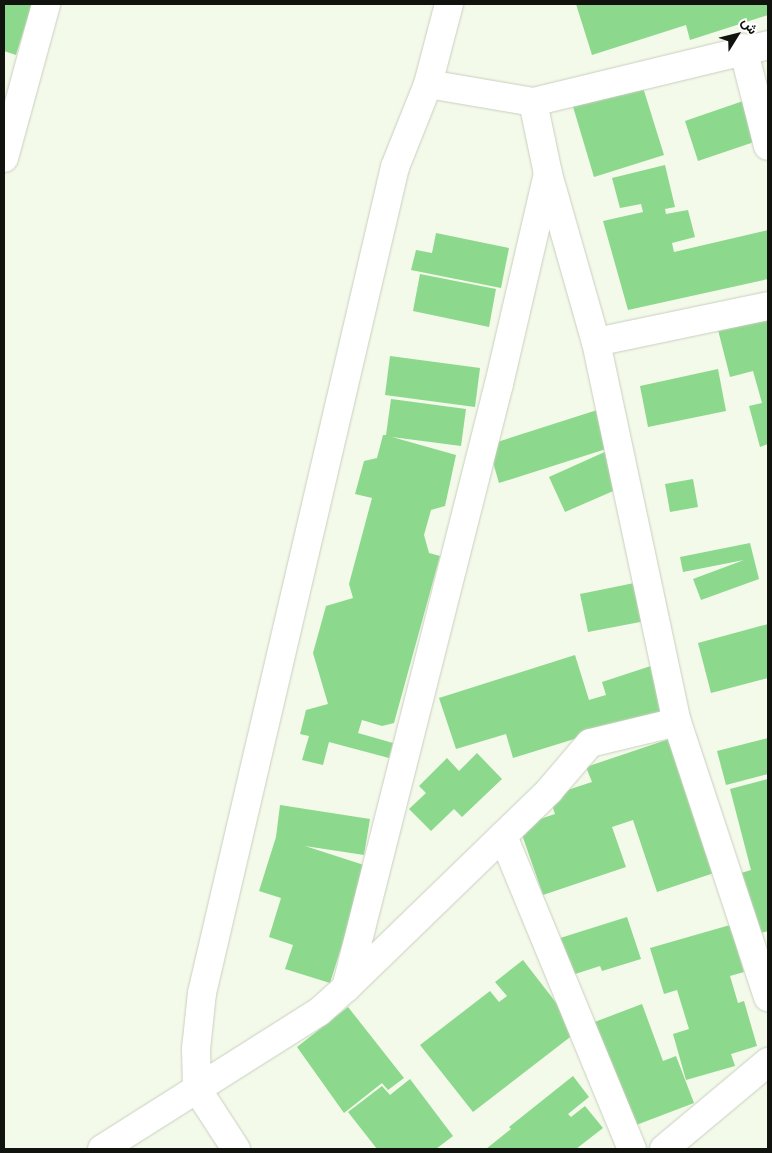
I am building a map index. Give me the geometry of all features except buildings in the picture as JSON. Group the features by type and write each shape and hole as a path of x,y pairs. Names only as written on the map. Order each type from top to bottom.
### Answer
{"street":[{"path":"4,158 46,4"},
{"path":"236,1149 197,1089 196,1049 202,993 395,167 428,84 449,4"},
{"path":"428,84 533,102 756,46 768,146"},
{"path":"533,102 548,174 596,342 676,722 768,998"},
{"path":"346,988 499,384 548,174"},
{"path":"596,342 768,306"},
{"path":"102,1149 320,1012 549,791 590,744 676,722"},
{"path":"503,836 632,1149"},
{"path":"664,1149 768,1062"}]}
